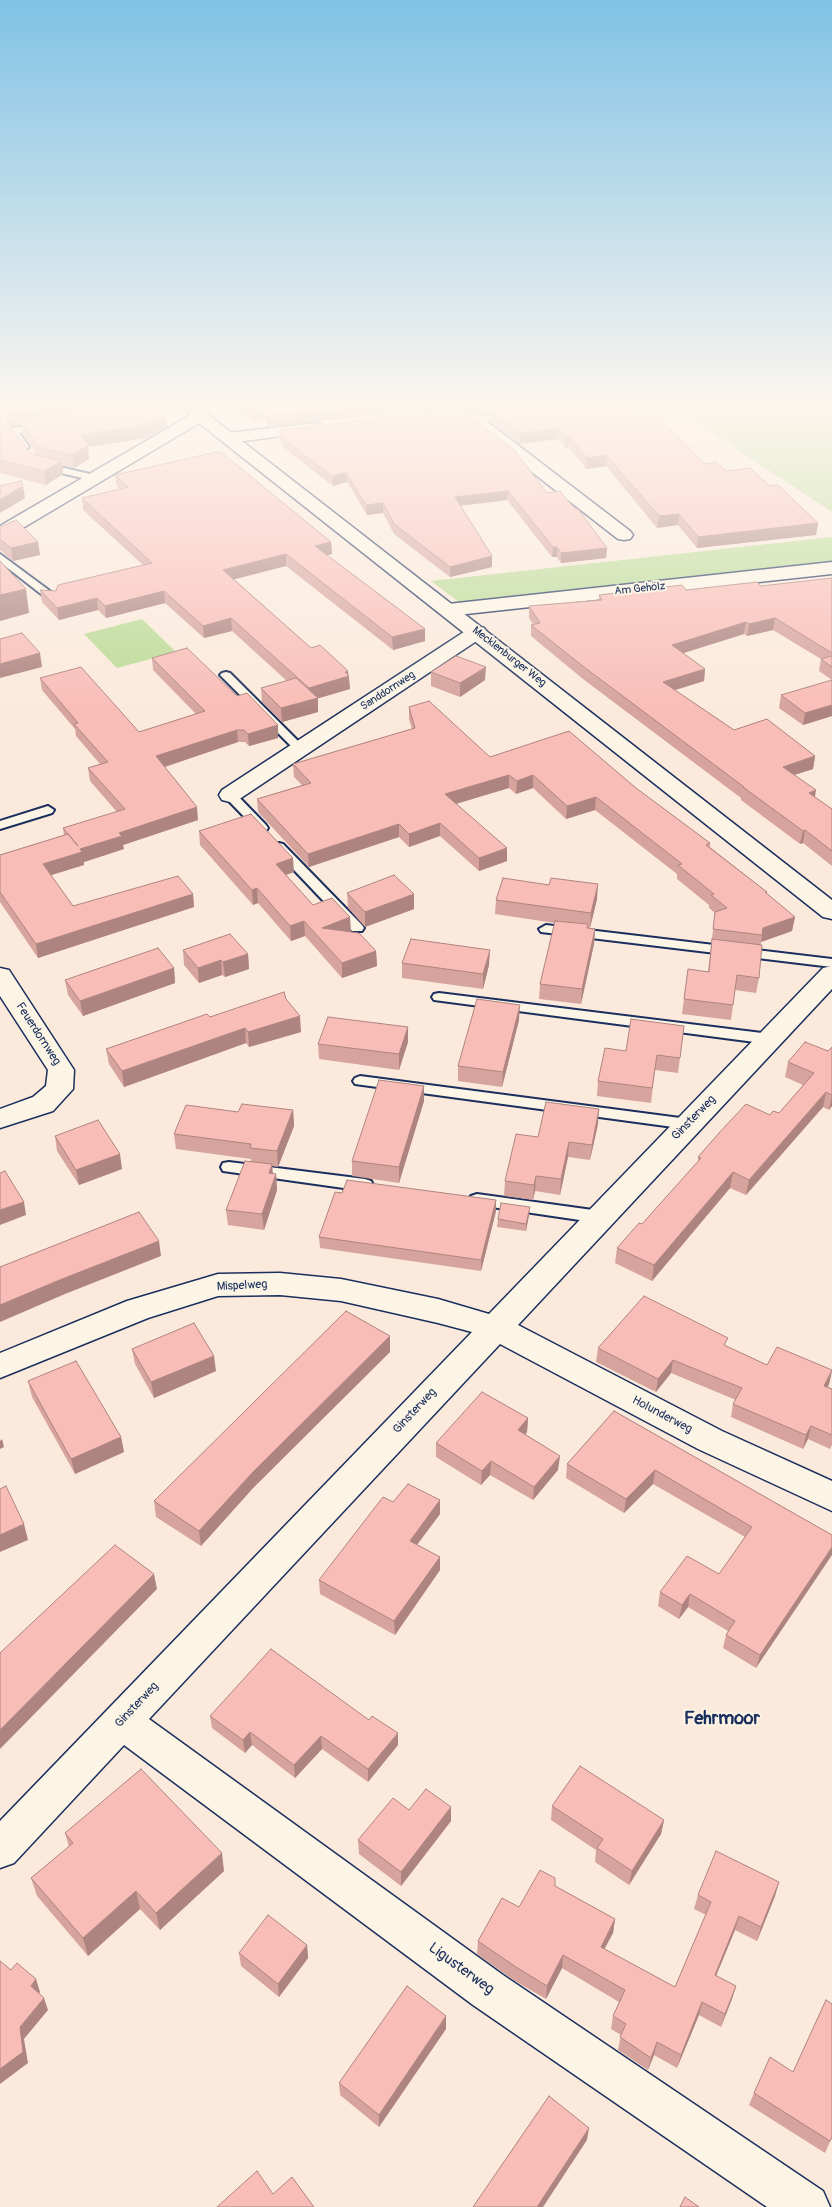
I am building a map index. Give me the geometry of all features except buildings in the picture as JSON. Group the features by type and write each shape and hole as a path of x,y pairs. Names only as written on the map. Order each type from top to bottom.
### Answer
{"street":[{"path":"0,534 49,505"},
{"name":"Mecklenburger Weg","path":"314,505 832,912"},
{"path":"584,505 624,536"},
{"name":"Am Gehölz","path":"448,610 832,568"},
{"name":"Sanddornweg","path":"230,795 477,632"},
{"name":"Ginsterweg","path":"0,1849 494,1327 832,974"},
{"name":"Feuerdornweg","path":"0,976 61,1070 59,1089 43,1104 0,1119"},
{"name":"Mispelweg","path":"0,1366 138,1309 218,1286 280,1284 340,1290 438,1311 494,1327"},
{"name":"Holunderweg","path":"494,1327 710,1440 832,1497"},
{"name":"Ligusterweg","path":"122,1721 488,1990 807,2207"}],"lane":[{"path":"0,557 54,599"},
{"path":"226,675 300,749"},
{"path":"230,795 357,928"},
{"path":"0,824 48,810"},
{"path":"546,929 832,963"},
{"path":"439,997 770,1039"},
{"path":"360,1081 688,1124"},
{"path":"229,1167 381,1187"},
{"path":"457,1198 600,1217"}],"green space":[{"path":"821,505 832,505 832,512"},
{"path":"832,537 832,569 467,608 431,581"},
{"path":"142,619 176,652 117,668 84,634"}],"district":[{"name":"Fehrmoor","path":"722,1719"}]}
